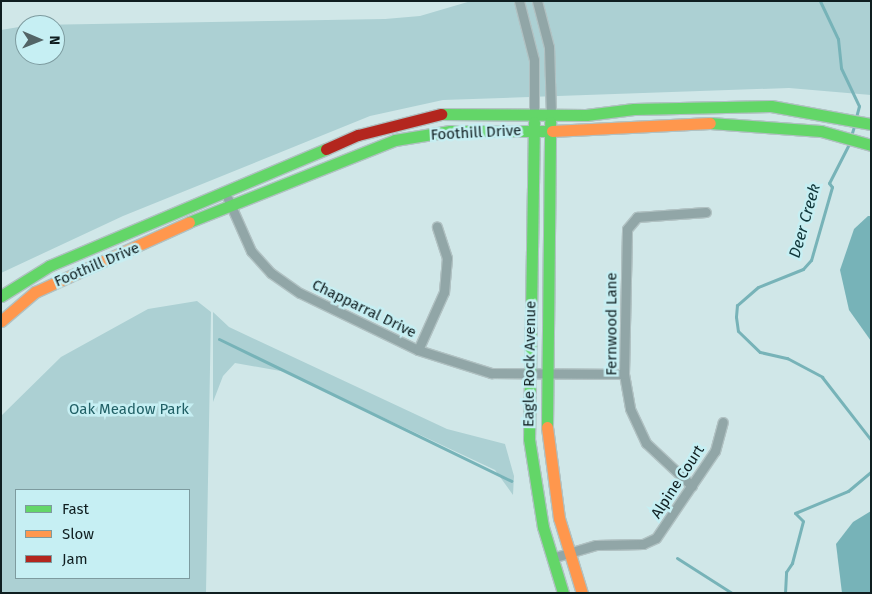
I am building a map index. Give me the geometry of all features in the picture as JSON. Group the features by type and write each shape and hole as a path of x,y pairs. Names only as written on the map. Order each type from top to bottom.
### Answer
{"street":[{"path":"519,1 534,60 534,114"},
{"path":"536,1 549,47 551,114"},
{"name":"Foothill Drive","path":"1,296 49,266 358,135 436,114 551,114 718,105 771,106 828,114 871,124"},
{"name":"Eagle Rock Avenue","path":"534,114 530,374 532,463 552,558 563,593"},
{"name":"Eagle Rock Avenue","path":"551,114 546,374 547,447 568,553 582,593"},
{"name":"Foothill Drive","path":"1,321 35,292 230,204 395,140 450,131 550,131 703,123 821,131 871,145"},
{"name":"Chapparral Drive","path":"225,192 252,251 271,273 300,293 418,350 468,369 530,374 624,374"},
{"name":"Fernwood Lane","path":"692,486 646,443 630,408 624,374 627,229 637,217 706,212"},
{"path":"418,350 444,292 447,258 436,227"},
{"name":"Alpine Court","path":"552,558 608,543 649,542 664,530 715,451 723,422"}],"green space":[{"path":"471,1 871,1 871,95 789,88 443,100 370,116 123,216 1,273 1,30 15,28 15,65 65,65 65,24 385,19 420,16"},
{"name":"Oak Meadow Park","path":"197,301 211,312 206,593 1,593 1,416 61,357 148,309"},
{"path":"213,312 229,327 447,429 505,444 514,476 513,495 495,470 286,372 235,363 223,376 213,402"}],"shaded area":[{"path":"868,216 871,216 871,341 849,310 840,270 854,229"},
{"path":"871,511 871,593 842,593 836,544 853,522"}],"waterway":[{"name":"Deer Creek","path":"820,1 838,39 841,68 859,106 856,117"},
{"name":"Deer Creek","path":"851,136 855,123"},
{"name":"Deer Creek","path":"850,142 829,183 832,187 811,260 803,269 758,287 737,305 736,317 738,331 760,352 787,358 822,377 871,440"},
{"path":"219,339 511,481"},
{"name":"Deer Creek","path":"785,593 786,572 792,563 803,521 795,513 848,491 871,472"},
{"path":"677,558 732,593"}],"traffic: fast":[{"path":"441,114 586,115 634,109 771,106 871,124"},
{"path":"534,122 529,439 543,527 563,593"},
{"path":"547,427 550,122"},
{"path":"710,123 821,131 871,145"},
{"path":"189,222 395,140 450,131 552,131"},
{"path":"1,296 49,266 326,149"}],"traffic: slow":[{"path":"552,131 710,123"},
{"path":"1,321 35,292 189,222"},
{"path":"547,427 559,518 582,593"}],"traffic: jam":[{"path":"326,149 358,135 441,114"}]}
